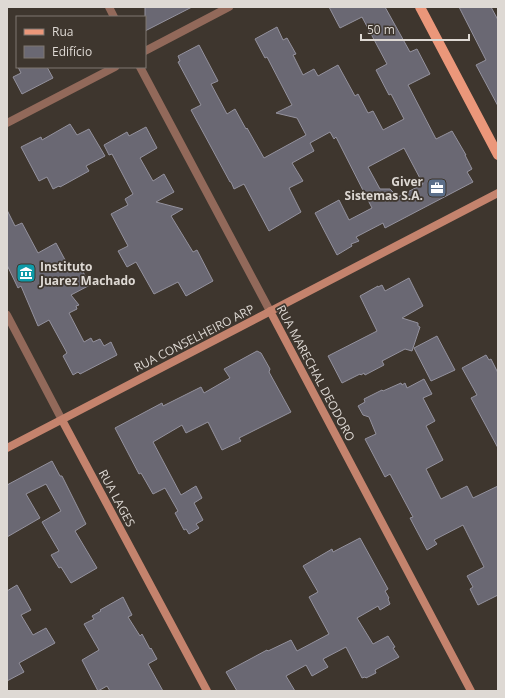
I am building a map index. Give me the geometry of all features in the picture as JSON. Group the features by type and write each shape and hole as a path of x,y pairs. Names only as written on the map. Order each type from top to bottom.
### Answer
{"main road":[{"path":"420,7 498,155"},
{"name":"RUA CONSELHEIRO ARP","path":"7,448 498,193"},
{"name":"RUA MARECHAL DEODORO","path":"270,312 471,691"},
{"name":"RUA LAGES","path":"62,420 207,691"}],"street":[{"path":"108,7 113,16"},
{"path":"146,50 229,7"},
{"path":"7,123 113,68"},
{"name":"RUA MARECHAL DEODORO","path":"141,68 270,312"},
{"name":"RUA LAGES","path":"7,315 62,420"}],"building":[{"path":"145,7 192,7 146,30"},
{"path":"329,7 385,7 410,52 417,49 430,74 408,85 436,139 452,131 466,155 472,169 467,172 473,182 385,228 383,223 356,237 359,241 351,244 352,246 337,255 315,213 339,200 349,220 372,208 336,137 334,139 330,132 310,143 314,151 292,163 303,181 289,188 301,212 269,231 244,184 234,189 191,110 201,105 178,62 180,61 178,56 199,45 218,81 211,84 227,114 235,109 264,158 306,135 297,118 276,113 292,105 267,57 265,58 255,39 277,27 283,40 287,38 296,54 293,55 303,75 314,69 318,76 338,65 355,96 358,94 368,113 373,111 383,130 404,119 376,70 387,64 362,17 340,28","holes":["404,148 423,184 398,197 390,189 380,189 368,167"]},
{"path":"459,7 491,7 498,20 498,106 476,65 486,60"},
{"path":"18,68 48,68 53,78 22,94 13,77 21,73"},
{"path":"70,124 77,135 89,129 105,156 86,166 89,171 60,187 59,186 53,189 47,177 39,181 21,147 41,137 42,140"},
{"path":"146,127 157,148 140,158 153,181 164,174 174,192 156,202 183,209 171,216 193,252 197,250 213,281 186,296 178,282 154,294 136,262 127,267 118,251 128,246 111,214 128,205 125,199 133,194 112,154 109,155 104,145 127,132 129,136"},
{"path":"7,210 15,226 22,223 38,253 56,243 71,271 80,266 90,285 71,295 79,305 76,306 77,309 69,313 84,342 91,338 93,342 100,339 104,346 111,342 117,355 80,374 78,372 73,375 63,356 67,353 49,320 38,326 21,286 18,288 7,265"},
{"path":"409,278 423,306 402,318 418,323 418,326 420,327 412,351 405,349 382,361 384,365 365,375 364,373 361,375 360,374 342,383 328,356 377,331 360,296 382,285 385,291"},
{"path":"437,336 455,370 431,381 414,348"},
{"path":"257,351 261,353 270,369 269,372 291,412 239,438 241,441 222,450 208,422 186,433 182,425 153,442 181,495 196,486 202,498 194,503 203,520 196,524 199,528 189,534 186,529 184,530 175,513 178,511 165,488 153,494 141,473 139,474 115,428 162,403 163,406 201,387 204,393 230,378 224,369"},
{"path":"486,355 489,360 491,359 498,373 498,448 471,398 477,395 462,368"},
{"path":"424,379 432,394 423,398 435,421 426,426 443,460 426,469 441,499 467,486 473,498 498,486 498,595 478,605 470,589 473,587 467,576 484,567 463,525 434,540 437,544 427,550 410,518 413,517 390,474 385,477 365,439 376,434 369,417 363,415 358,406 365,402 364,399 401,383 402,385 405,383 407,388"},
{"path":"52,461 60,476 62,476 86,524 75,531 97,568 71,583 51,555 59,551 42,522 61,511 46,484 26,494 40,518 7,537 7,485"},
{"path":"360,538 388,589 385,591 389,598 390,604 380,610 378,606 357,618 373,644 388,636 399,657 375,670 376,673 366,678 362,678 346,647 323,659 328,667 312,676 306,665 286,676 295,691 237,691 226,672 267,650 268,651 291,640 297,651 329,634 309,597 318,592 303,566 332,549 333,552"},
{"path":"17,585 31,610 21,615 33,635 46,628 55,643 19,663 24,672 7,681 7,591"},
{"path":"123,597 132,615 128,617 140,636 142,634 157,659 148,664 163,691 110,691 107,686 98,691 82,660 99,650 84,624 94,619 92,616 101,611 100,610"}],"place":[{"name":"Giver Sistemas S.A.","path":"437,188"},
{"name":"Instituto Juarez Machado","path":"26,273"}]}
